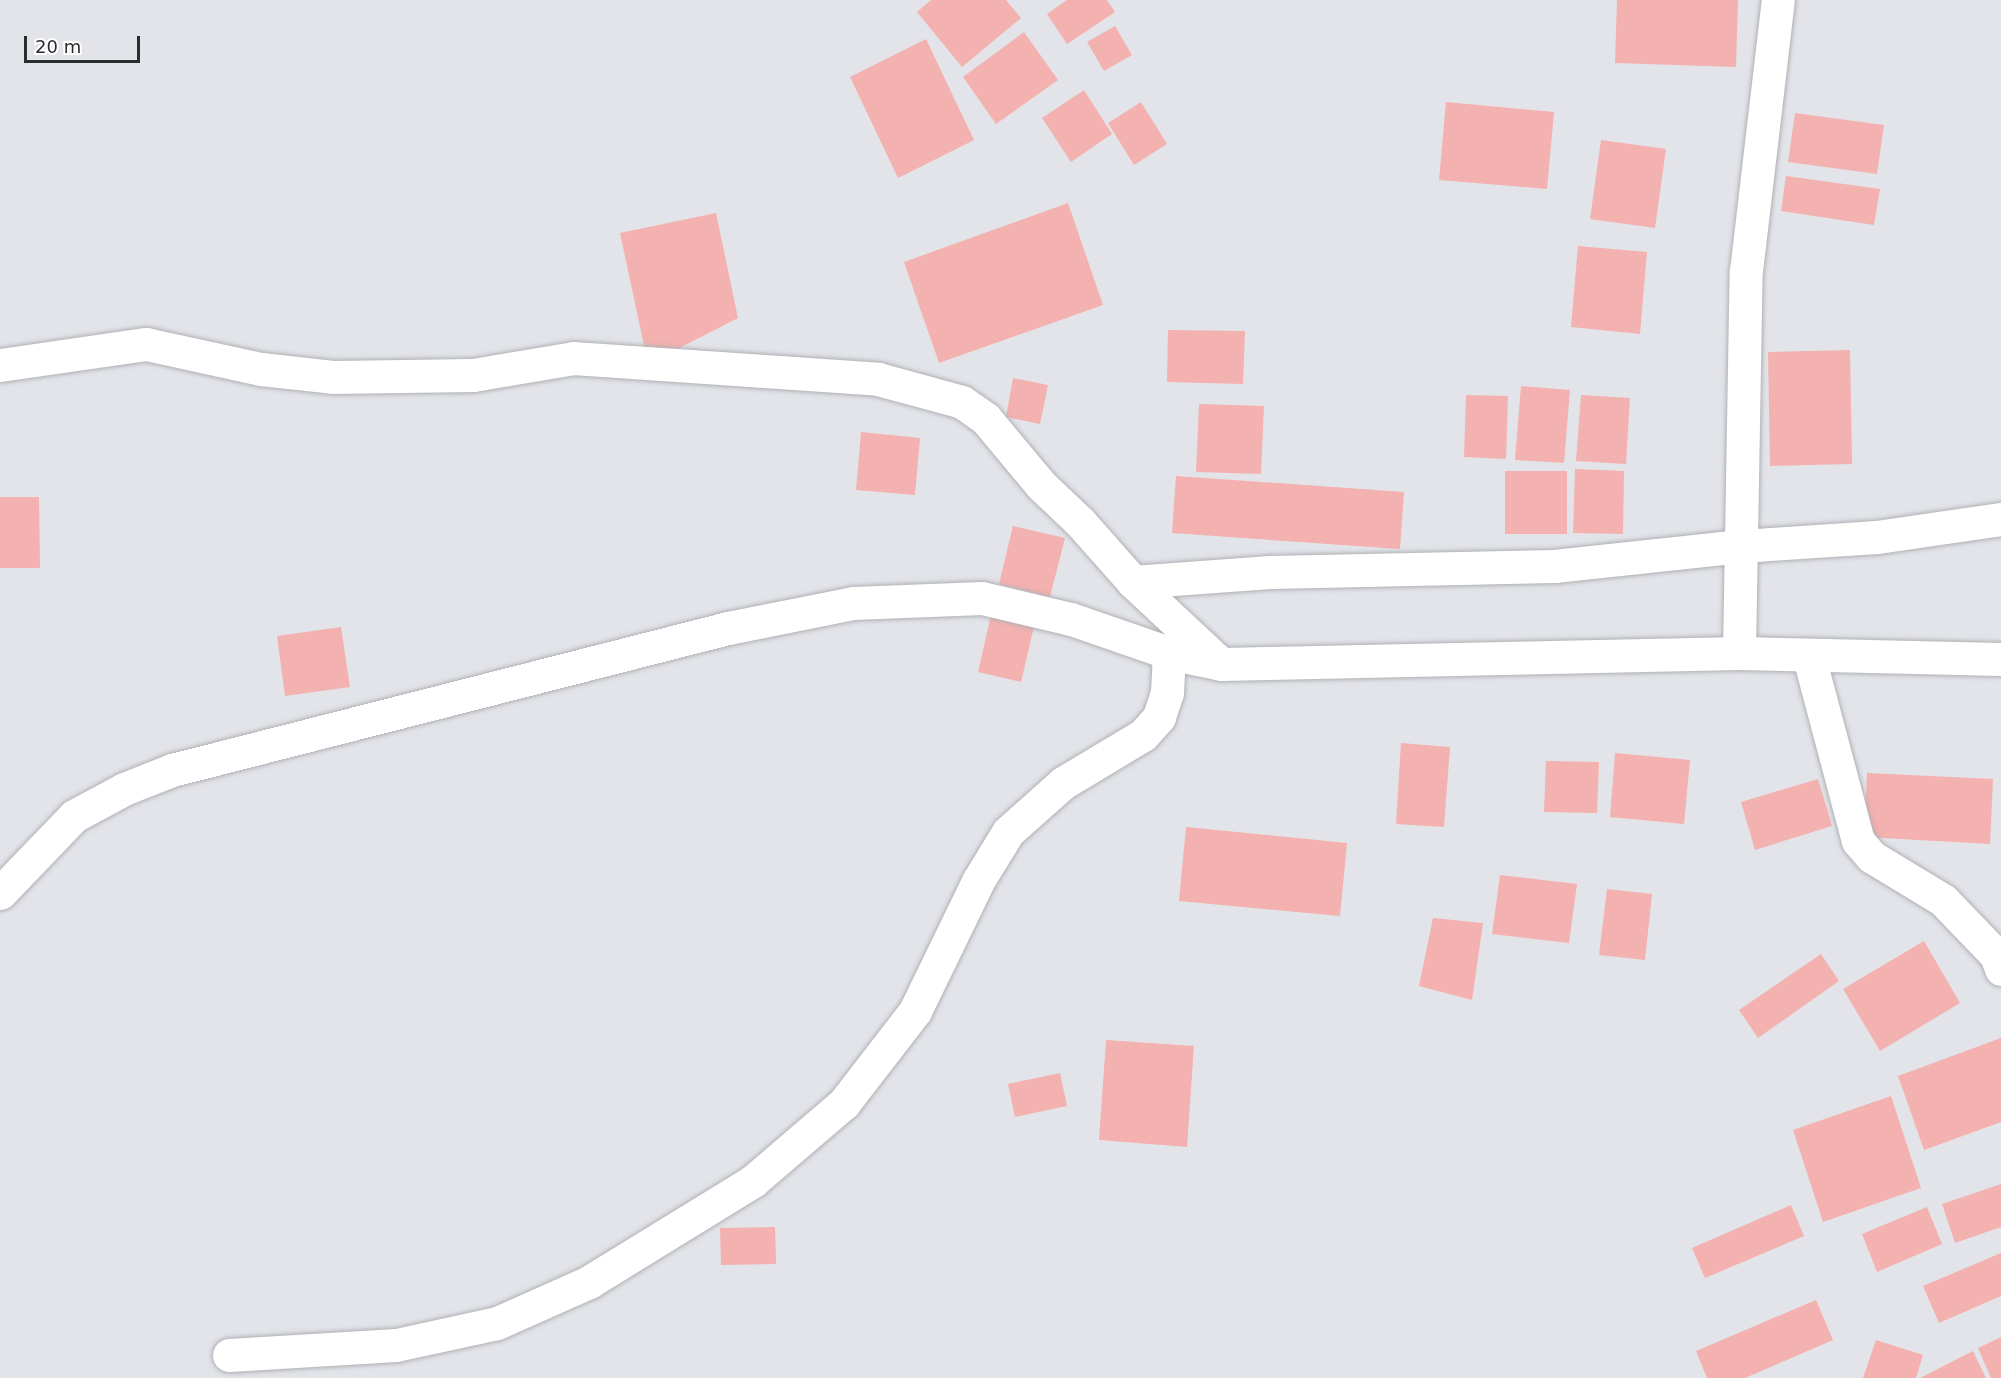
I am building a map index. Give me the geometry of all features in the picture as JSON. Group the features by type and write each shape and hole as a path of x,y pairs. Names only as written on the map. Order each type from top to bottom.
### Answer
{"street":[{"path":"1739,653 1746,271 1778,0"},
{"path":"0,365 146,344 261,369 333,377 473,375 573,358 878,379 962,402 986,419 1041,485 1094,536 1133,582 1221,664"},
{"path":"1133,582 1269,572 1554,566 1741,546 1877,537 2001,519"},
{"path":"0,893 74,816 124,789 172,770 728,628 853,603 982,598 1071,619 1169,653 1221,664 1739,653 1809,657 2001,659"},
{"path":"229,1355 396,1345 497,1323 589,1282 753,1181 844,1103 915,1011 978,881 1008,832 1064,783 1143,735 1159,717 1167,693 1169,653"},
{"path":"1809,657 1858,841 1872,857 1943,900 1996,955 2001,969"}],"building":[{"path":"931,0 1006,0 1021,18 962,67 917,12"},
{"path":"1067,0 1107,0 1115,12 1067,44 1047,14"},
{"path":"1617,0 1738,0 1736,67 1615,63"},
{"path":"1115,26 1132,55 1104,71 1087,42"},
{"path":"1024,32 1058,80 996,124 963,77"},
{"path":"926,39 974,140 898,178 850,77"},
{"path":"1084,90 1112,134 1071,162 1042,118"},
{"path":"1141,102 1167,144 1134,165 1108,123"},
{"path":"1446,102 1554,112 1547,189 1439,180"},
{"path":"1795,113 1884,125 1877,174 1788,162"},
{"path":"1601,140 1666,149 1655,228 1590,219"},
{"path":"1786,176 1880,189 1874,225 1781,211"},
{"path":"1068,203 1103,305 939,363 904,262"},
{"path":"716,213 738,318 648,364 620,233"},
{"path":"1578,246 1647,252 1640,334 1571,327"},
{"path":"1168,330 1245,331 1243,384 1167,382"},
{"path":"1850,350 1852,464 1770,466 1768,352"},
{"path":"1013,378 1048,385 1040,424 1006,417"},
{"path":"1521,386 1570,390 1564,463 1515,460"},
{"path":"1466,395 1508,396 1506,459 1464,457"},
{"path":"1581,395 1630,398 1626,464 1576,461"},
{"path":"1199,404 1264,406 1261,474 1196,472"},
{"path":"861,432 920,438 915,495 856,490"},
{"path":"1575,469 1624,471 1623,534 1573,533"},
{"path":"1505,471 1567,471 1567,534 1505,534"},
{"path":"1176,476 1404,492 1400,549 1172,533"},
{"path":"0,497 39,497 40,568 0,568"},
{"path":"1013,526 1065,538 1050,597 999,584"},
{"path":"992,611 1035,622 1021,682 978,672"},
{"path":"341,627 350,687 285,696 277,636"},
{"path":"1401,743 1450,747 1444,827 1396,824"},
{"path":"1615,753 1690,760 1684,824 1610,817"},
{"path":"1546,761 1599,762 1597,813 1544,812"},
{"path":"1867,773 1993,779 1990,844 1864,837"},
{"path":"1818,779 1832,826 1755,850 1741,802"},
{"path":"1186,827 1347,843 1340,916 1179,901"},
{"path":"1500,875 1577,884 1569,943 1492,934"},
{"path":"1607,889 1652,894 1645,960 1599,955"},
{"path":"1433,918 1483,923 1472,1000 1419,986"},
{"path":"1924,941 1960,1003 1880,1051 1843,989"},
{"path":"1821,954 1839,981 1758,1038 1739,1010"},
{"path":"2001,1038 2001,1122 1924,1150 1898,1076"},
{"path":"1106,1040 1194,1046 1187,1147 1099,1140"},
{"path":"1060,1073 1067,1106 1015,1117 1008,1084"},
{"path":"1891,1096 1921,1188 1823,1222 1793,1130"},
{"path":"2001,1184 2001,1227 1955,1243 1942,1204"},
{"path":"1791,1205 1804,1236 1705,1278 1692,1248"},
{"path":"1927,1207 1942,1244 1877,1272 1862,1234"},
{"path":"775,1227 776,1264 721,1265 720,1228"},
{"path":"2001,1253 2001,1296 1939,1323 1923,1286"},
{"path":"1816,1300 1833,1340 1745,1378 1707,1378 1696,1351"},
{"path":"2001,1337 2001,1378 1991,1378 1978,1348"},
{"path":"1876,1340 1923,1355 1916,1378 1863,1378"},
{"path":"1973,1351 1986,1378 1920,1378"}]}
